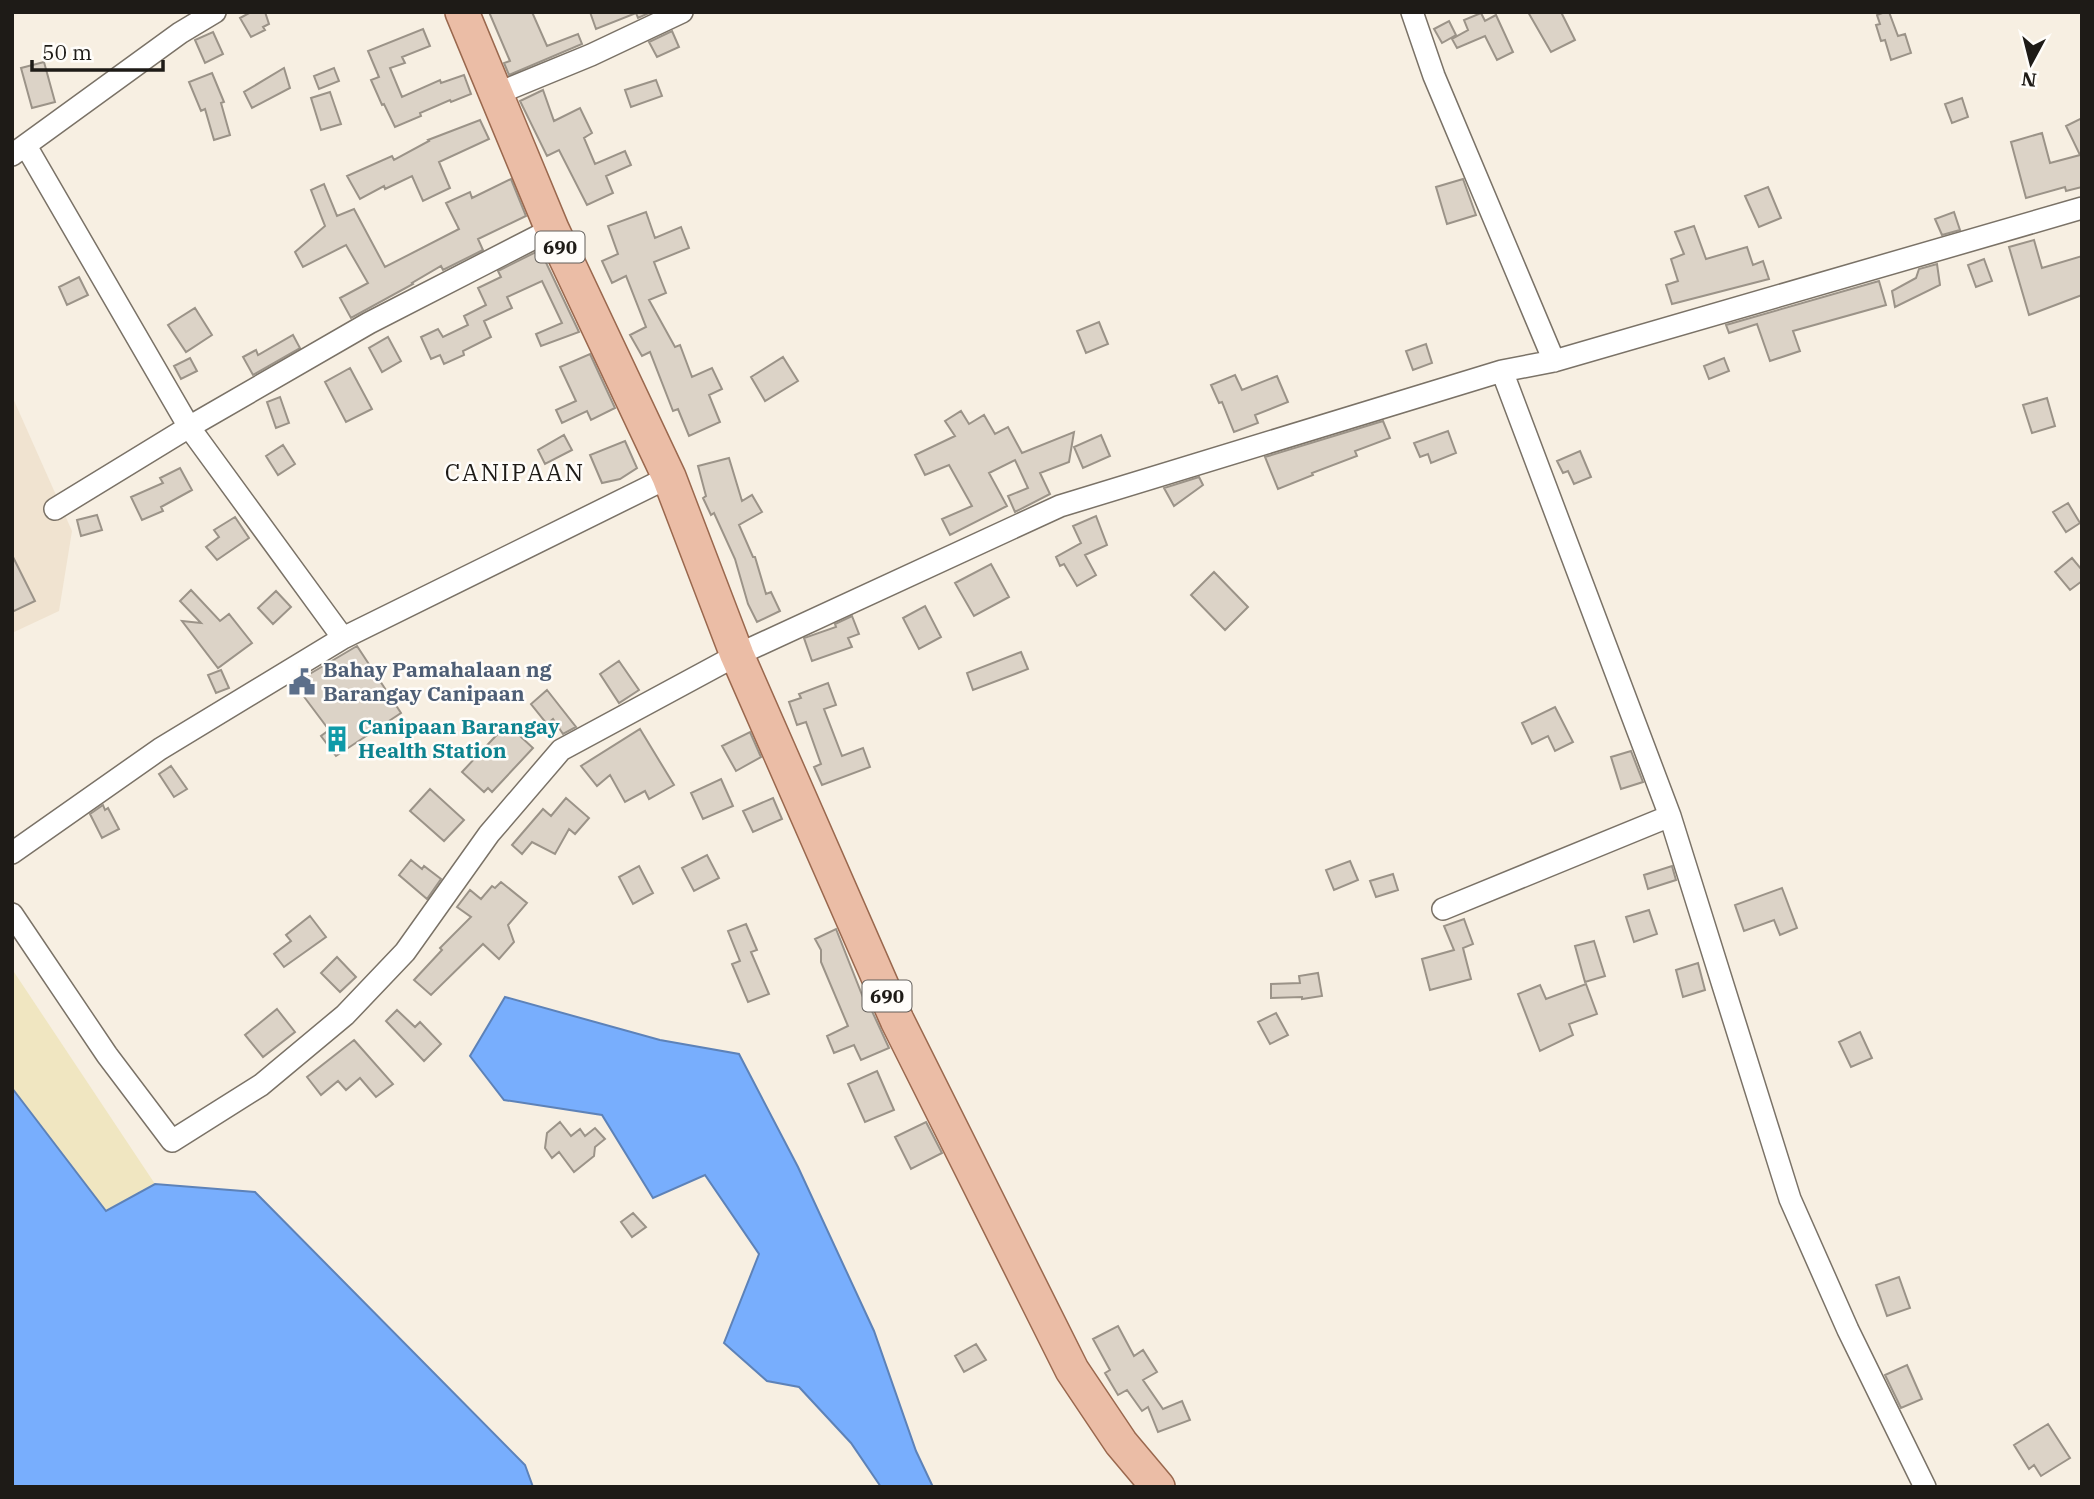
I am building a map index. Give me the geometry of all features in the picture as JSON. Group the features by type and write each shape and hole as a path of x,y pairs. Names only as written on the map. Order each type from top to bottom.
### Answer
{"main road":[{"name":"690","path":"462,12 552,229 669,477 737,655 897,1020 1066,1358 1121,1443 1158,1487"}],"street":[{"path":"215,12 180,33 19,150 189,427 343,638"},
{"path":"496,94 591,55 681,12"},
{"path":"1412,12 1434,76 1554,361"},
{"path":"12,914 107,1055 172,1141 261,1085 345,1015 405,952 489,834 561,750 737,655 1060,506 1502,371 1554,361 2082,208"},
{"path":"55,509 189,427 369,323 552,229"},
{"path":"1502,371 1670,816 1790,1199 1848,1330 1925,1487"},
{"path":"12,853 160,749 343,638 669,477"},
{"path":"1443,909 1670,816"}],"shaded area":[{"path":"12,396 72,531 59,611 12,633"}],"sand":[{"path":"12,969 155,1184 106,1211 12,1088"}],"water":[{"path":"505,997 660,1040 739,1054 798,1167 874,1331 916,1451 933,1487 881,1487 851,1443 799,1387 767,1381 724,1343 759,1254 705,1175 653,1198 602,1115 504,1100 470,1056"},
{"path":"12,1088 106,1211 155,1184 255,1192 525,1465 533,1487 12,1487"}],"building":[{"path":"251,12 265,12 269,24 263,27 265,30 251,37 240,18"},
{"path":"489,12 532,12 547,46 578,34 582,44 509,75 504,63 510,61"},
{"path":"590,12 651,12 638,18 636,13 596,29"},
{"path":"1528,12 1561,12 1575,40 1551,52"},
{"path":"1889,12 1898,36 1905,34 1911,53 1891,60 1885,40 1881,41 1876,25 1880,24 1877,15"},
{"path":"1481,13 1485,21 1496,15 1513,52 1497,60 1485,36 1457,48 1452,39 1468,30 1464,20"},
{"path":"1449,21 1456,35 1442,43 1434,29"},
{"path":"423,29 430,46 402,57 405,63 390,68 402,97 440,80 441,83 464,75 471,94 420,113 421,116 395,127 371,80 379,77 368,51"},
{"path":"672,31 679,47 657,57 649,42"},
{"path":"213,32 223,54 205,63 195,40"},
{"path":"44,62 55,102 32,108 21,68"},
{"path":"284,68 290,88 252,108 244,92"},
{"path":"334,68 339,81 319,89 314,76"},
{"path":"212,73 224,102 221,103 230,135 214,140 205,109 201,111 189,82"},
{"path":"656,80 662,96 631,107 625,90"},
{"path":"543,90 554,121 580,108 592,133 584,138 595,164 625,151 631,165 606,176 613,193 587,205 559,150 547,156 520,101"},
{"path":"330,92 341,124 321,130 311,98"},
{"path":"1962,98 1968,117 1952,123 1945,104"},
{"path":"2082,118 2082,187 2066,191 2065,187 2026,198 2011,142 2042,133 2050,163 2080,155 2066,126"},
{"path":"480,120 489,139 439,162 450,188 423,201 412,176 385,189 384,186 360,199 347,176 392,156 394,160 428,140"},
{"path":"511,179 526,216 478,239 483,250 443,270 441,266 351,318 340,298 368,283 346,245 303,267 295,252 325,226 311,190 324,184 337,216 354,209 385,267 459,229 446,203 470,192 472,198"},
{"path":"1463,179 1476,215 1447,224 1436,187"},
{"path":"1768,187 1781,218 1759,227 1745,196"},
{"path":"646,212 655,238 681,227 689,248 654,262 666,293 649,300 675,347 680,345 692,377 712,368 722,389 709,395 720,422 689,436 678,409 673,411 650,352 642,356 630,335 646,327 626,276 612,283 602,261 618,254 608,226"},
{"path":"1954,212 1960,230 1942,235 1935,219"},
{"path":"1694,226 1706,259 1747,247 1753,265 1763,261 1769,279 1672,304 1666,285 1678,281 1671,259 1684,254 1675,232"},
{"path":"2034,240 2042,268 2082,256 2082,295 2029,315 2009,247"},
{"path":"540,250 579,332 541,346 536,334 562,323 542,281 507,297 512,308 484,321 491,337 463,351 464,355 444,364 440,355 431,359 421,337 438,329 443,337 468,325 464,316 486,305 478,288 501,277 498,271"},
{"path":"1984,259 1992,281 1976,287 1968,265"},
{"path":"1937,264 1940,285 1895,307 1892,291 1916,278 1919,269"},
{"path":"79,277 88,295 67,305 59,287"},
{"path":"1879,281 1886,305 1793,331 1800,351 1770,361 1757,324 1729,333 1726,325"},
{"path":"195,308 212,335 186,352 168,325"},
{"path":"1099,322 1108,344 1086,353 1077,331"},
{"path":"293,335 300,348 253,375 243,357 256,350 258,355"},
{"path":"388,337 401,361 382,372 369,348"},
{"path":"1426,344 1432,363 1413,370 1406,351"},
{"path":"590,354 615,408 591,420 587,411 562,423 556,410 576,401 560,367"},
{"path":"783,357 798,381 765,401 751,377"},
{"path":"190,358 197,371 181,379 174,366"},
{"path":"1724,358 1729,371 1709,379 1704,366"},
{"path":"350,368 372,409 346,422 325,382"},
{"path":"1235,375 1242,390 1277,376 1288,402 1255,415 1258,423 1234,432 1222,402 1219,403 1211,385"},
{"path":"280,397 289,423 276,428 267,402"},
{"path":"2047,398 2055,426 2032,433 2023,405"},
{"path":"961,411 969,424 984,415 995,434 1008,427 1022,453 1074,432 1069,462 1040,473 1050,494 1015,512 1008,496 1028,488 1015,460 989,473 1007,506 950,535 942,519 972,506 949,465 925,475 915,455 955,436 945,421"},
{"path":"1383,421 1390,438 1355,451 1357,456 1278,489 1265,457"},
{"path":"1448,431 1456,453 1431,463 1428,454 1420,457 1414,443"},
{"path":"564,435 572,450 545,464 538,450"},
{"path":"1101,435 1110,456 1083,468 1074,447"},
{"path":"625,441 637,468 620,479 602,483 590,455"},
{"path":"283,445 295,464 278,475 266,456"},
{"path":"1580,451 1591,477 1574,484 1568,471 1563,473 1557,461"},
{"path":"729,458 742,501 752,495 762,512 739,525 755,557 766,594 771,592 780,611 757,622 748,604 735,559 714,513 711,515 703,498 706,496 698,466"},
{"path":"180,468 192,490 161,507 163,511 142,520 131,497 163,483 160,478"},
{"path":"1199,477 1203,485 1174,506 1164,488"},
{"path":"2068,503 2080,523 2066,532 2053,512"},
{"path":"97,515 102,530 81,536 77,520"},
{"path":"1096,516 1107,545 1085,555 1096,575 1077,586 1064,564 1060,566 1056,557 1081,543 1073,526"},
{"path":"235,517 249,538 217,560 206,547 219,537 214,530"},
{"path":"12,555 35,601 12,612"},
{"path":"2072,558 2082,570 2082,581 2070,590 2055,572"},
{"path":"991,564 1009,597 974,616 955,583"},
{"path":"1214,572 1248,607 1225,630 1191,595"},
{"path":"191,590 220,621 229,614 252,643 218,668 182,621 201,623 180,601"},
{"path":"276,591 291,607 273,624 258,608"},
{"path":"925,606 941,637 919,649 903,618"},
{"path":"852,616 859,634 848,638 852,647 812,661 804,638 836,627 835,624"},
{"path":"357,646 401,713 336,756 321,736 329,730 302,694 299,696 291,685"},
{"path":"1021,652 1028,669 973,690 967,673"},
{"path":"619,661 639,690 619,703 600,674"},
{"path":"221,670 229,688 216,693 208,675"},
{"path":"828,683 836,705 824,709 842,756 863,748 870,767 822,785 814,767 821,764 806,722 797,725 789,702 801,698 799,694"},
{"path":"547,690 576,727 563,734 553,719 547,724 531,704"},
{"path":"1555,707 1573,742 1555,751 1548,736 1532,744 1522,723"},
{"path":"507,724 533,748 492,792 488,788 484,792 462,772"},
{"path":"640,729 674,785 649,799 645,791 625,802 610,775 597,786 581,766"},
{"path":"750,732 761,757 736,771 722,746"},
{"path":"1631,751 1643,782 1621,789 1611,757"},
{"path":"171,766 187,789 174,797 159,774"},
{"path":"721,779 733,806 703,819 691,793"},
{"path":"430,789 464,820 444,841 410,811"},
{"path":"566,798 589,818 575,834 569,829 555,854 532,842 522,854 512,845 543,809 551,816"},
{"path":"773,798 782,819 753,832 743,811"},
{"path":"103,805 105,810 108,808 119,829 102,838 90,814"},
{"path":"707,855 719,878 694,891 682,868"},
{"path":"411,860 441,879 427,899 399,875"},
{"path":"1350,861 1358,880 1334,890 1326,870"},
{"path":"639,866 653,893 633,904 619,877"},
{"path":"1672,866 1676,880 1648,889 1644,875"},
{"path":"1393,874 1398,890 1376,897 1370,881"},
{"path":"501,882 527,903 508,925 514,942 499,959 483,944 431,995 414,980 442,950 440,948 471,917 457,907 470,890 481,899 492,886 495,888"},
{"path":"1782,888 1797,928 1780,935 1774,920 1744,931 1735,905"},
{"path":"1649,910 1657,934 1634,942 1626,917"},
{"path":"310,916 326,937 284,967 274,954 291,941 286,935"},
{"path":"1464,919 1473,944 1463,948 1471,979 1430,990 1422,959 1454,950 1444,926"},
{"path":"746,924 757,950 751,952 769,994 748,1002 732,964 740,961 728,931"},
{"path":"836,929 868,1010 871,1009 889,1048 861,1060 854,1045 834,1053 827,1036 848,1026 821,962 821,950 815,939"},
{"path":"1594,941 1605,976 1585,982 1575,946"},
{"path":"337,957 356,977 340,992 321,973"},
{"path":"1698,963 1705,990 1683,997 1676,970"},
{"path":"1318,973 1322,996 1302,999 1271,998 1271,984 1300,983 1299,976"},
{"path":"1586,984 1597,1014 1569,1024 1573,1035 1540,1051 1518,994 1540,985 1546,999"},
{"path":"277,1009 295,1032 263,1057 245,1035"},
{"path":"397,1010 415,1027 420,1022 441,1044 424,1061 386,1021"},
{"path":"1276,1013 1288,1035 1270,1044 1258,1022"},
{"path":"1860,1032 1872,1058 1851,1067 1839,1042"},
{"path":"354,1040 393,1084 376,1097 360,1078 346,1090 338,1081 321,1095 307,1077"},
{"path":"877,1071 894,1110 865,1122 848,1084"},
{"path":"560,1122 571,1136 580,1129 585,1136 595,1128 605,1139 595,1147 594,1156 574,1172 559,1152 552,1158 545,1148 547,1133"},
{"path":"926,1122 942,1153 911,1169 895,1137"},
{"path":"633,1213 646,1227 632,1237 621,1222"},
{"path":"1899,1277 1910,1308 1887,1316 1876,1285"},
{"path":"1118,1326 1134,1356 1143,1350 1157,1372 1143,1380 1163,1409 1182,1401 1190,1420 1158,1432 1148,1407 1142,1411 1127,1390 1118,1395 1105,1373 1110,1370 1093,1339"},
{"path":"976,1344 986,1360 964,1372 955,1356"},
{"path":"1907,1365 1922,1399 1901,1408 1885,1375"},
{"path":"2048,1424 2070,1458 2041,1476 2034,1465 2029,1469 2014,1445"}],"place":[{"name":"Bahay Pamahalaan ng Barangay Canipaan","path":"302,682"},
{"name":"Canipaan Barangay Health Station","path":"337,739"}],"district":[{"name":"CANIPAAN","path":"515,473"}]}
